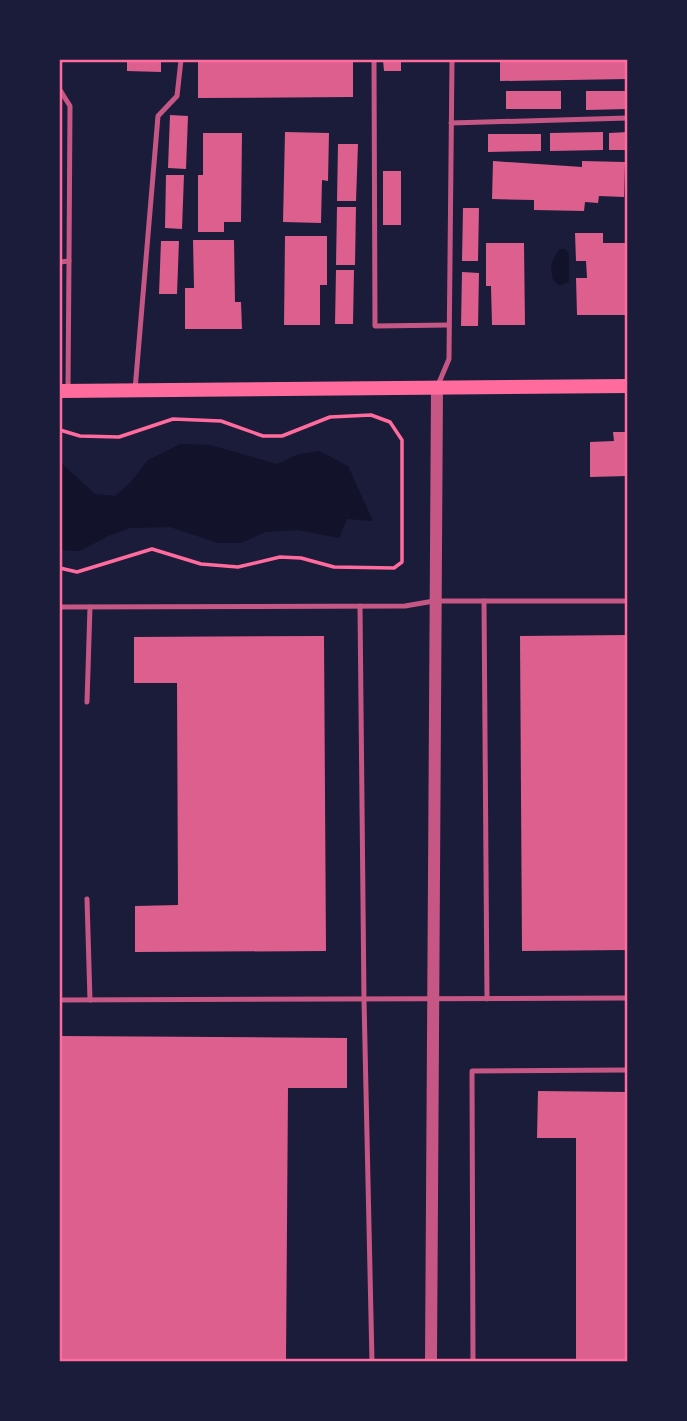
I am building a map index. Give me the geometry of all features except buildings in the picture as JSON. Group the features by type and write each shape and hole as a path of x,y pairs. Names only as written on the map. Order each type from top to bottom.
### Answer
{"main road":[{"path":"64,391 628,386"}],"street":[{"path":"431,1362 437,388"}],"lane":[{"path":"135,390 158,116 177,96 181,60"},
{"path":"374,60 375,326 449,326"},
{"path":"437,388 449,359 452,60"},
{"path":"60,90 70,106 69,261 64,391"},
{"path":"451,123 628,118"},
{"path":"60,262 69,261"},
{"path":"60,607 405,606 434,601 628,601"},
{"path":"484,601 487,999"},
{"path":"360,606 364,1000 372,1362"},
{"path":"87,702 90,607"},
{"path":"87,899 90,1000"},
{"path":"60,1000 628,998"},
{"path":"473,1362 472,1070 628,1070"}],"path":[{"path":"60,430 80,436 119,438 173,419 221,421 263,436 282,436 330,417 371,415 390,422 402,440 402,562 394,568 334,567 301,558 280,557 238,567 201,564 152,549 77,572 60,568"}],"shaded area":[{"path":"559,249 565,249 569,254 569,282 560,286 553,280 551,270"},
{"path":"180,444 210,445 277,464 299,454 319,451 348,466 373,521 347,519 339,538 297,530 265,532 241,543 218,543 170,527 130,528 80,551 60,550 60,462 95,494 115,496 130,483 148,460"}]}
